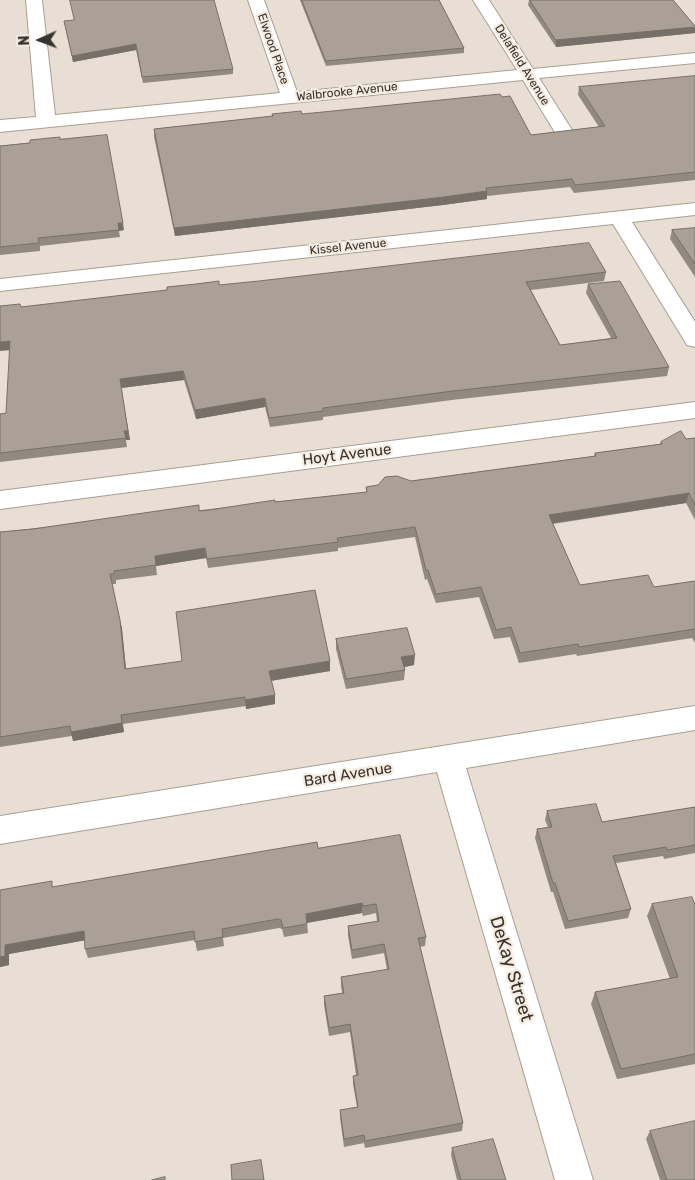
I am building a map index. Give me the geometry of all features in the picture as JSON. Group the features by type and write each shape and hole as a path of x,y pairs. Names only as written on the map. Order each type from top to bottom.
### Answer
{"street":[{"path":"34,0 46,121"},
{"name":"Elwood Place","path":"256,0 290,97"},
{"name":"Delafield Avenue","path":"481,0 563,130"},
{"name":"Walbrooke Avenue","path":"0,126 695,58"},
{"name":"Kissel Avenue","path":"0,286 695,209"},
{"path":"619,218 695,340"},
{"name":"Hoyt Avenue","path":"0,500 695,410"},
{"name":"Bard Avenue","path":"0,830 695,718"},
{"name":"DeKay Street","path":"448,759 574,1180"}],"building":[{"path":"70,0 214,0 233,69 142,77 136,44 72,56 64,21 74,20"},
{"path":"302,0 439,0 464,48 326,61"},
{"path":"530,0 673,0 695,27 556,40"},
{"path":"695,76 695,172 575,185 572,179 486,188 487,191 444,197 174,228 154,129 273,116 272,114 301,111 302,114 500,94 502,97 510,96 531,135 605,126 579,87"},
{"path":"107,135 123,223 118,223 119,230 38,238 39,243 0,247 0,146 30,143 30,140"},
{"path":"695,228 695,264 672,230"},
{"path":"589,243 606,272 526,282 560,345 617,338 588,284 620,281 669,367 453,391 323,408 323,411 269,418 265,398 195,410 183,371 120,379 128,431 124,431 126,438 0,453 0,414 6,413 10,341 0,342 0,306 20,304 21,307 167,290 167,287 219,281 219,285 259,281"},
{"path":"681,431 686,439 695,438 695,505 689,493 549,515 580,585 648,575 654,587 695,581 695,629 579,647 578,644 520,653 511,627 496,630 481,587 436,594 428,570 426,570 415,527 337,538 338,542 207,559 205,548 155,556 156,565 114,571 114,574 110,574 120,620 125,669 182,661 176,612 315,590 330,661 269,671 275,695 245,700 245,697 121,715 122,723 71,732 70,726 0,737 0,532 199,505 199,511 275,500 275,502 367,492 366,487 378,485 385,477 397,476 411,481 596,456 595,453 662,444 661,442"},
{"path":"407,628 415,655 401,657 405,670 346,679 336,639"},
{"path":"596,804 602,822 695,807 695,845 667,850 666,847 613,856 631,909 568,921 555,883 553,883 537,829 552,827 547,811"},
{"path":"400,835 426,937 418,938 463,1123 365,1141 364,1135 344,1139 340,1110 358,1107 353,1076 358,1075 350,1024 329,1028 324,996 344,993 341,977 389,969 384,944 352,950 348,926 379,921 376,904 363,906 362,903 306,914 307,924 283,928 281,920 278,919 222,929 223,937 195,942 194,931 85,949 84,931 5,945 5,956 0,957 0,890 52,881 52,887 317,842 318,848"},
{"path":"692,897 695,905 695,1054 621,1069 595,992 678,977 652,904"},
{"path":"695,1121 695,1180 667,1180 650,1131"},
{"path":"493,1139 506,1180 461,1180 452,1148"},
{"path":"261,1160 264,1180 232,1180 231,1165"},
{"path":"165,1177 165,1180 152,1180"}]}
